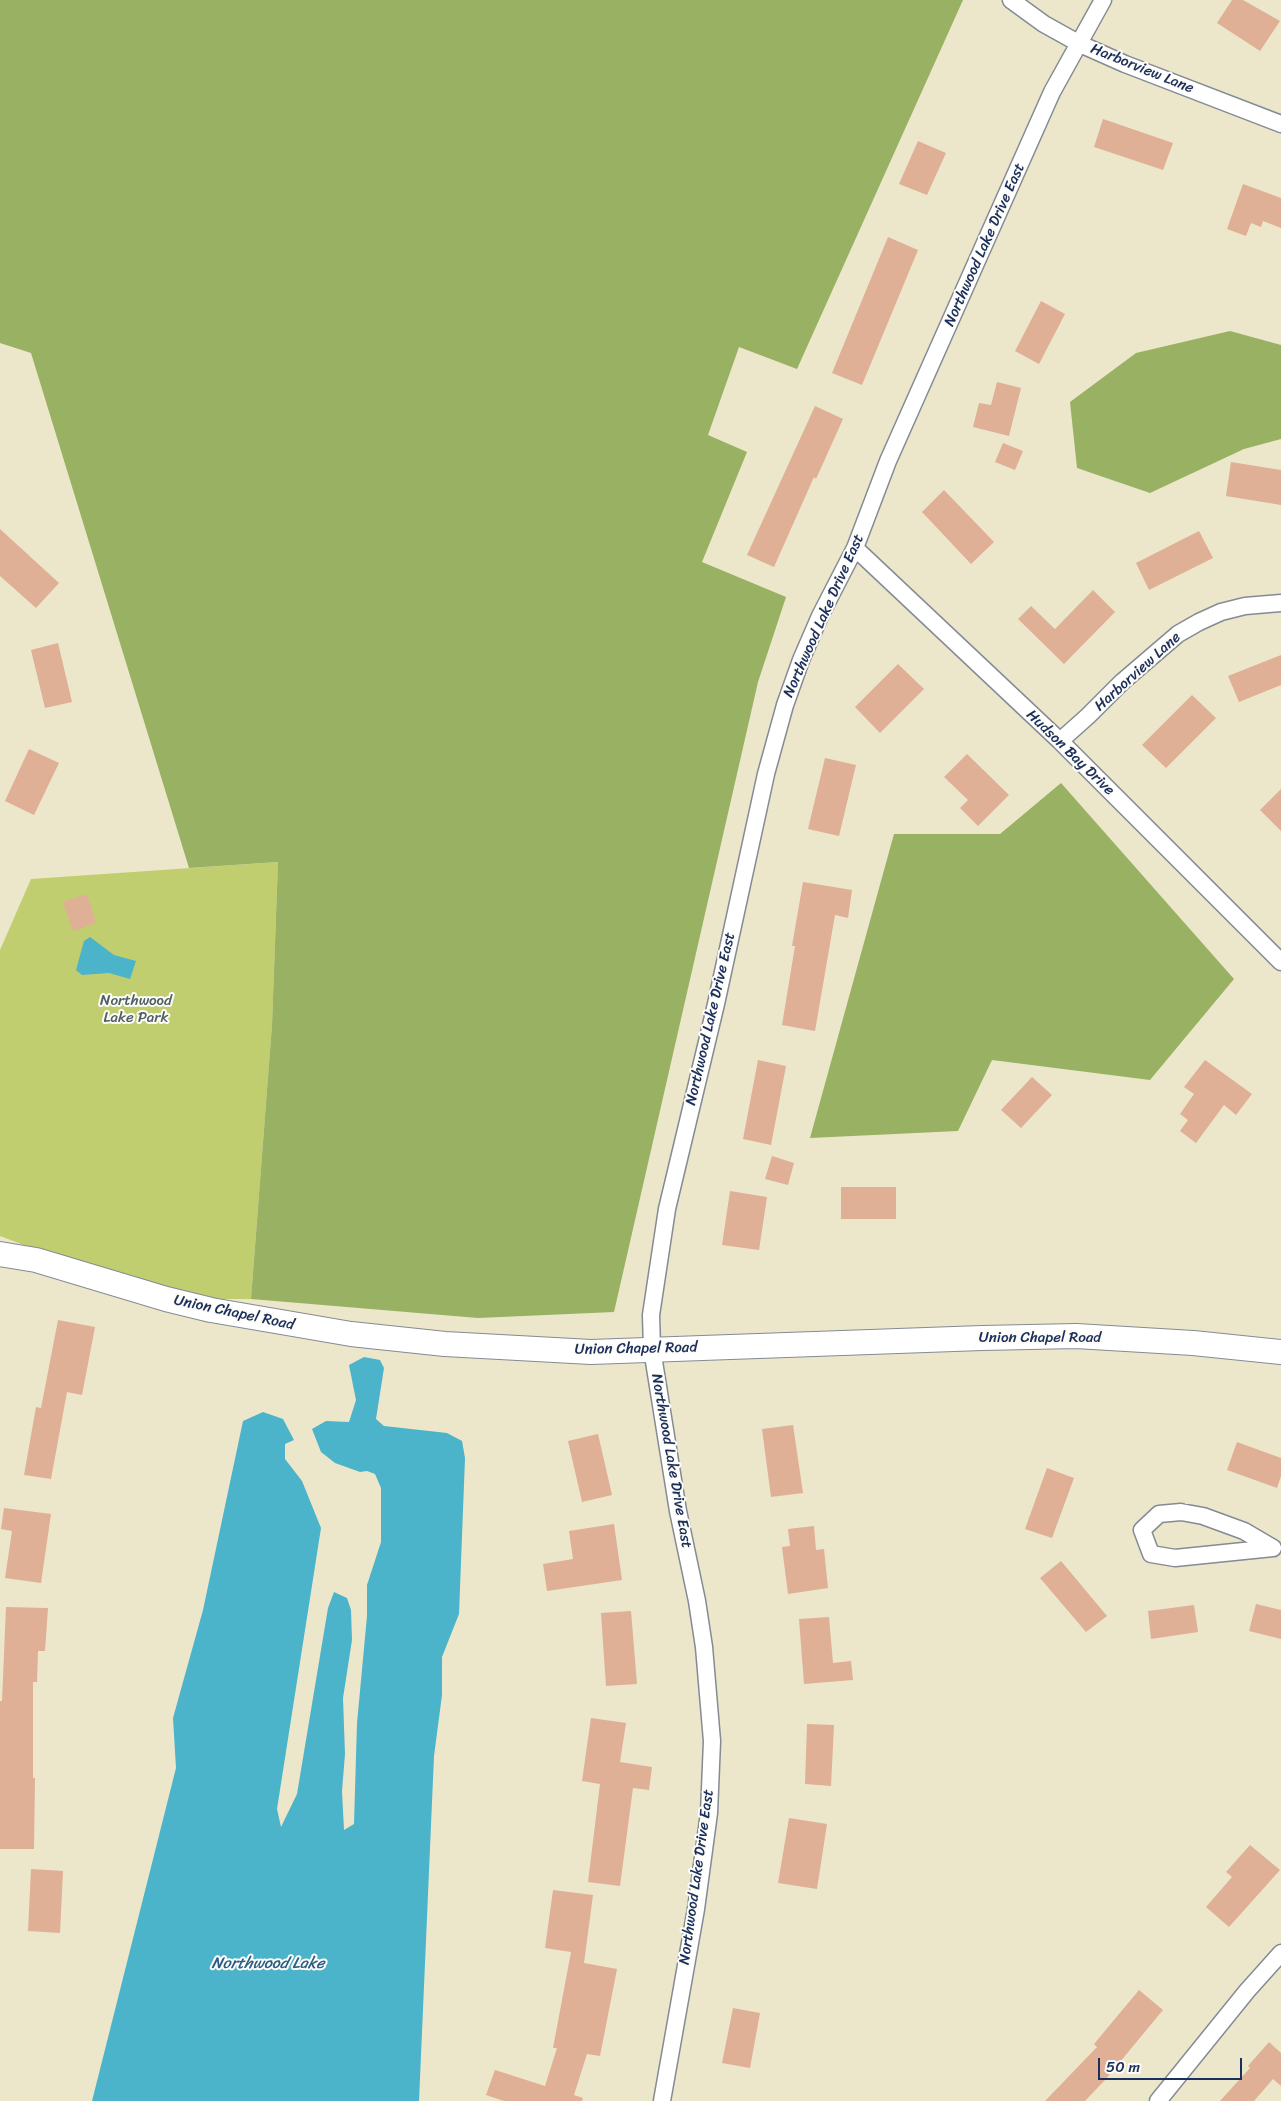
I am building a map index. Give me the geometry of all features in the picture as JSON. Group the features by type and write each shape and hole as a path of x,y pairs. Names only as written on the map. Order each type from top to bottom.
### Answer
{"street":[{"name":"Harborview Lane","path":"1011,0 1044,24 1080,44 1125,64 1281,124"},
{"name":"Northwood Lake Drive East","path":"662,2101 696,1909 709,1813 712,1741 704,1647 697,1601 678,1511 652,1349 651,1315 667,1209 716,1004 766,774 785,706 801,660 820,616 855,548 888,461 1052,92 1103,0"},
{"name":"Hudson Bay Drive","path":"855,548 1060,740 1281,962"},
{"name":"Harborview Lane","path":"1060,740 1088,716 1122,682 1178,634 1221,612 1245,606 1281,603"},
{"name":"Union Chapel Road","path":"1,1260 36,1260 166,1299 211,1310 351,1334 445,1344 581,1351 769,1347 1076,1336 1193,1343 1281,1352"},
{"path":"1181,1512 1203,1516 1244,1531 1277,1548 1175,1558 1151,1554 1142,1530 1159,1514 1181,1512"},
{"path":"1158,2101 1247,1990 1281,1953"}],"green space":[{"path":"0,0 963,0 797,369 739,347 708,435 747,452 702,562 786,597 758,682 614,1312 478,1318 251,1299 272,1025 278,862 189,868 31,353 0,343"},
{"path":"1230,331 1281,345 1281,439 1244,449 1150,493 1077,468 1070,402 1136,353"},
{"path":"1061,783 1234,979 1150,1080 992,1060 958,1131 810,1138 894,834 1000,834"},
{"name":"Northwood Lake Park","path":"278,862 272,1025 251,1299 166,1299 0,1236 0,950 31,879"}],"water":[{"path":"90,937 114,955 136,961 130,979 109,973 82,975 76,970 84,941"},
{"name":"Northwood Lake","path":"364,1357 380,1360 384,1368 376,1419 384,1426 447,1433 462,1441 465,1458 459,1614 442,1657 442,1695 434,1756 419,2101 92,2101 176,1768 173,1718 203,1610 243,1421 263,1412 283,1419 294,1440 285,1444 285,1459 302,1481 321,1528 277,1809 281,1827 297,1794 328,1608 334,1592 347,1598 351,1610 352,1640 343,1698 345,1754 342,1791 344,1830 354,1824 357,1723 367,1616 367,1585 381,1542 381,1488 375,1474 367,1471 360,1472 335,1463 321,1452 312,1429 326,1421 349,1422 356,1400 349,1365"}],"building":[{"path":"1232,0 1243,0 1280,21 1260,51 1217,23"},
{"path":"1103,119 1173,143 1163,170 1094,147"},
{"path":"918,141 946,153 927,195 899,184"},
{"path":"1243,184 1281,198 1281,228 1263,221 1261,227 1251,223 1246,236 1227,229"},
{"path":"888,237 918,250 862,385 832,373"},
{"path":"1041,301 1065,314 1039,364 1015,351"},
{"path":"997,382 1021,388 1009,436 973,427 979,403 991,405"},
{"path":"815,406 843,419 816,479 814,477 774,567 747,555"},
{"path":"1003,443 1023,451 1015,470 995,462"},
{"path":"1231,462 1281,470 1281,505 1226,496"},
{"path":"944,490 994,542 971,564 922,512"},
{"path":"0,529 59,583 36,608 0,576"},
{"path":"1199,531 1213,558 1149,590 1136,563"},
{"path":"1093,590 1115,612 1064,664 1018,619 1031,606 1055,629"},
{"path":"58,643 72,702 45,708 31,650"},
{"path":"1281,655 1281,685 1239,702 1228,676"},
{"path":"898,664 924,689 880,733 855,707"},
{"path":"1192,695 1216,718 1166,768 1142,745"},
{"path":"29,749 59,763 34,815 5,801"},
{"path":"967,754 1009,795 978,826 960,808 968,800 944,777"},
{"path":"825,758 856,765 839,836 808,829"},
{"path":"1281,789 1281,831 1260,810"},
{"path":"803,882 852,890 848,918 835,915 815,1031 782,1025 795,946 792,946"},
{"path":"87,894 96,923 73,931 63,902"},
{"path":"758,1060 786,1066 771,1145 743,1139"},
{"path":"1205,1060 1252,1094 1236,1115 1224,1105 1196,1143 1180,1131 1188,1120 1180,1114 1194,1094 1184,1087"},
{"path":"1032,1077 1052,1095 1021,1128 1001,1110"},
{"path":"772,1156 794,1163 788,1185 765,1179"},
{"path":"841,1187 896,1187 896,1219 841,1219"},
{"path":"730,1191 767,1197 759,1250 722,1245"},
{"path":"58,1320 95,1327 82,1395 67,1392 51,1479 24,1475 36,1407 41,1408"},
{"path":"793,1425 803,1493 771,1497 762,1429"},
{"path":"598,1434 612,1495 582,1502 568,1441"},
{"path":"1237,1442 1281,1458 1281,1476 1277,1488 1227,1470"},
{"path":"1047,1468 1074,1478 1052,1538 1025,1529"},
{"path":"4,1508 51,1514 41,1583 5,1578 12,1531 1,1529"},
{"path":"614,1524 622,1580 547,1591 543,1564 573,1559 569,1531"},
{"path":"814,1526 816,1550 824,1549 828,1588 788,1594 782,1547 790,1546 788,1529"},
{"path":"1061,1561 1107,1616 1086,1632 1040,1578"},
{"path":"1256,1604 1281,1610 1281,1639 1249,1631"},
{"path":"1194,1605 1198,1632 1151,1639 1148,1611"},
{"path":"6,1607 48,1608 45,1651 38,1651 37,1682 33,1682 34,1849 0,1849 0,1701 2,1701"},
{"path":"631,1611 637,1684 606,1686 601,1613"},
{"path":"829,1617 833,1663 851,1661 853,1680 804,1684 799,1619"},
{"path":"591,1718 626,1723 620,1762 652,1767 649,1790 633,1788 620,1886 588,1882 600,1784 582,1781"},
{"path":"807,1724 834,1725 831,1786 805,1784"},
{"path":"789,1818 827,1824 817,1889 778,1883"},
{"path":"1250,1845 1280,1870 1229,1927 1206,1907 1232,1877 1226,1872"},
{"path":"31,1869 63,1871 60,1933 28,1931"},
{"path":"553,1890 593,1895 584,1963 617,1969 600,2056 587,2054 574,2095 583,2098 582,2101 504,2101 486,2095 495,2070 545,2086 557,2048 553,2048 571,1952 545,1948"},
{"path":"1139,1990 1163,2010 1105,2080 1085,2101 1045,2101 1097,2047 1094,2044"},
{"path":"733,2008 760,2013 750,2068 722,2063"},
{"path":"1269,2042 1281,2053 1281,2086 1273,2079 1254,2101 1220,2101 1250,2068 1248,2066"}]}
